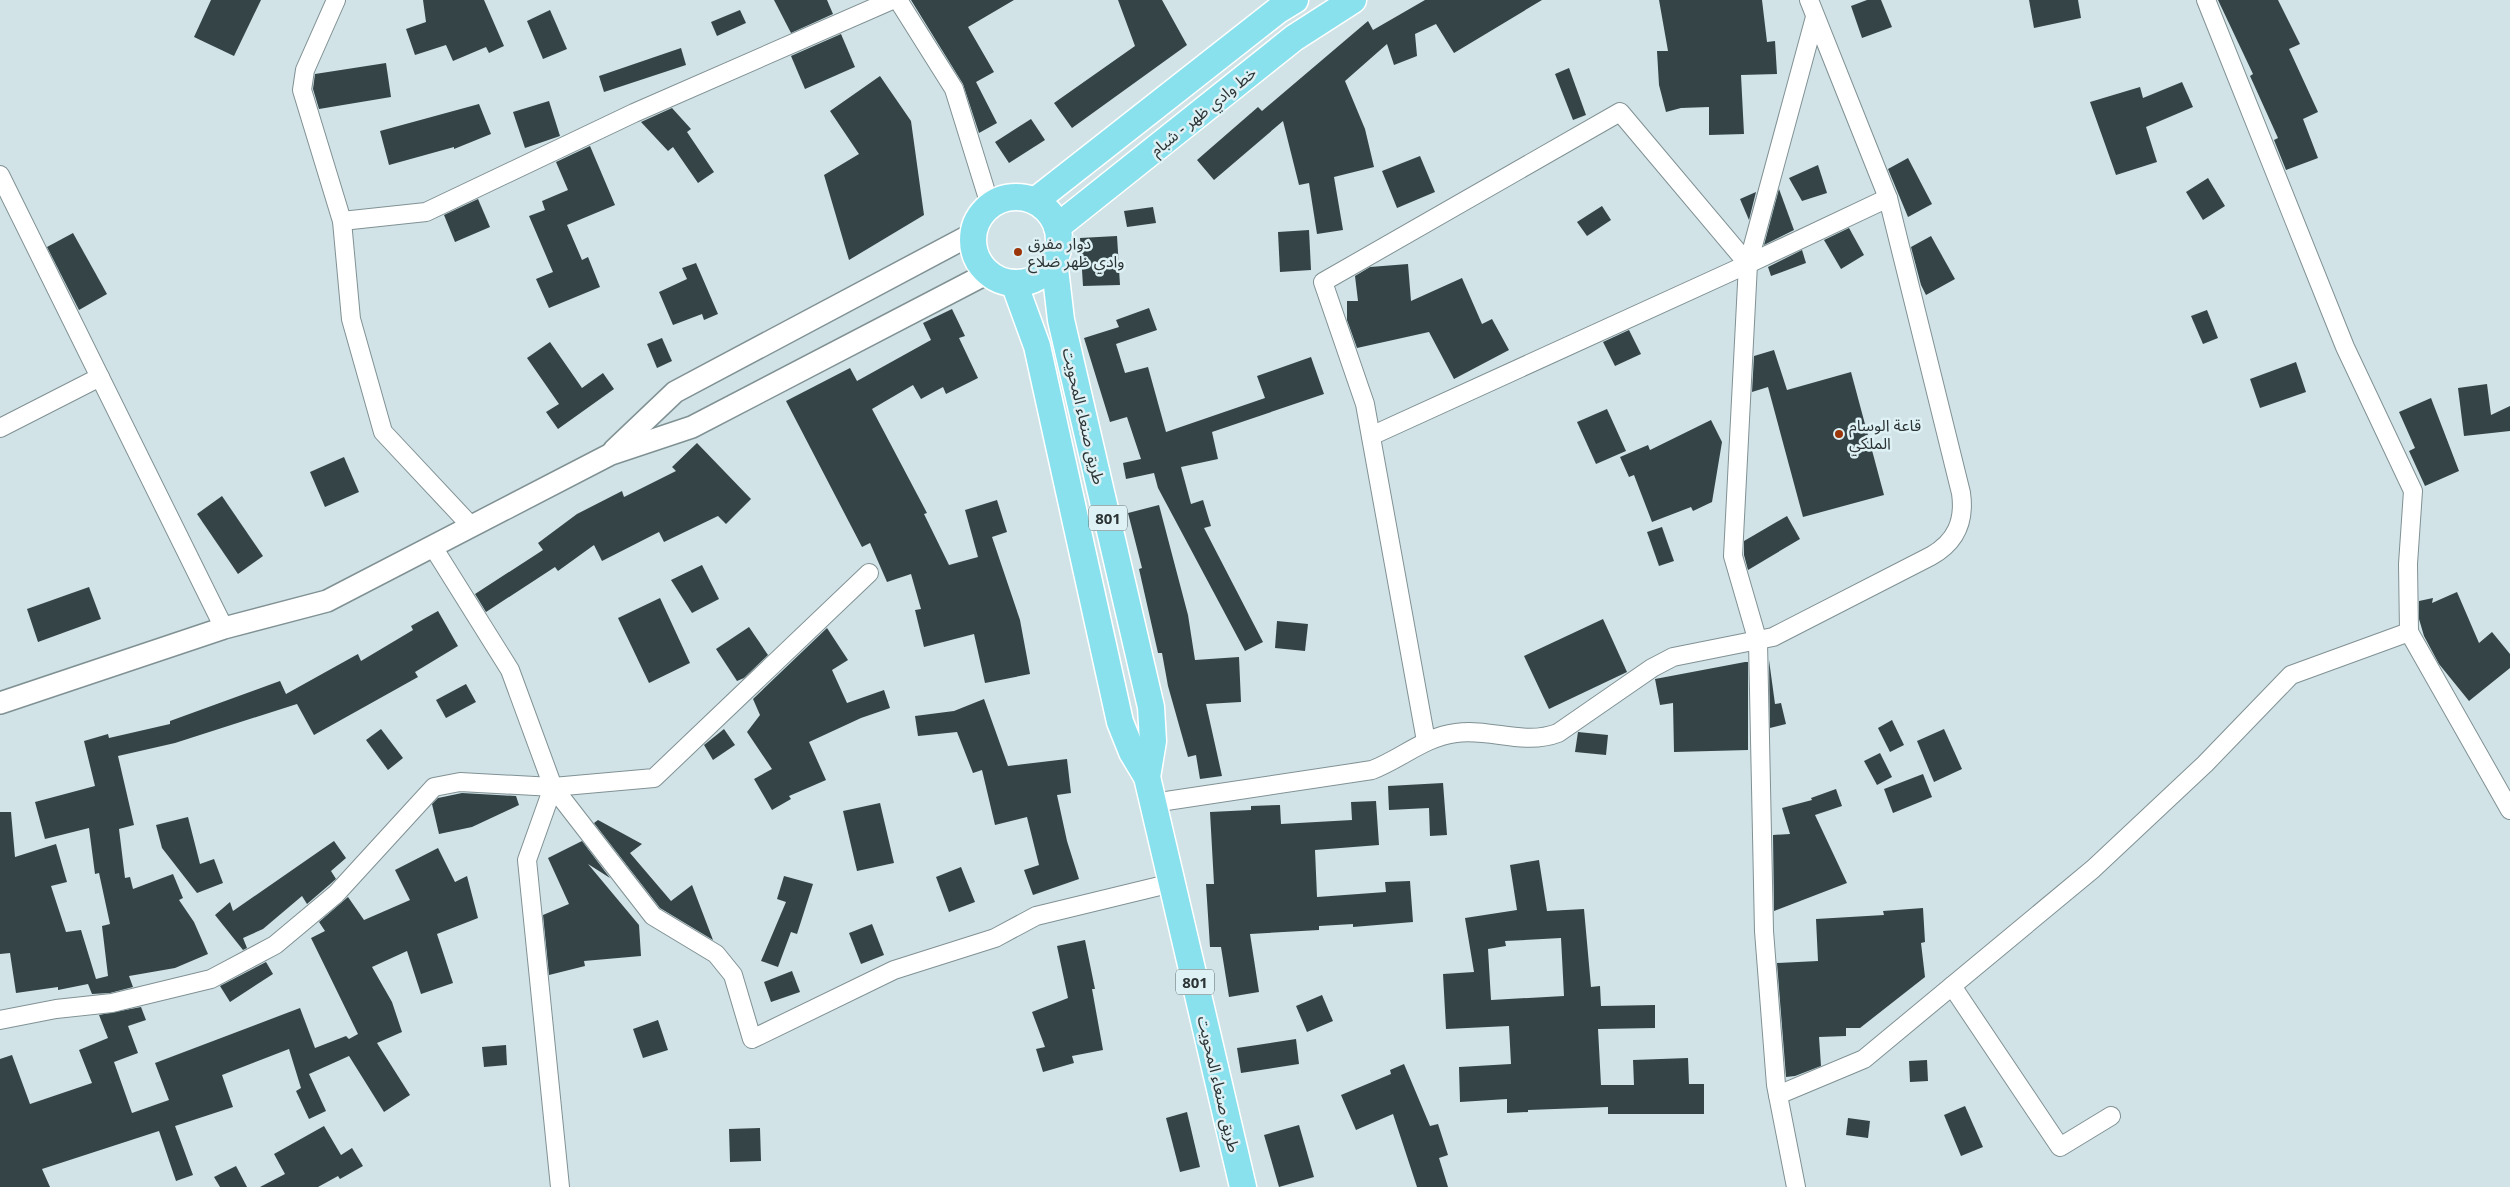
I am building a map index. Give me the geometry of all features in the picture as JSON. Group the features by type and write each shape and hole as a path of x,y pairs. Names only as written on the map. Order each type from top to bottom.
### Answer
{"main road":[{"name":"خط وادي ظهر - شبام","path":"1035,201 1277,11 1295,0"},
{"name":"خط وادي ظهر - شبام","path":"1057,227 1294,38 1353,0"},
{"path":"1020,197 1035,201 1049,212 1057,227 1059,244 1054,260 1043,274 1028,282 1014,283 1001,280 988,273 979,262 974,248 974,234 979,218 990,205 1004,198 1020,197"},
{"name":"طريق صنعاء المحويت","path":"1054,260 1060,320 1151,706 1153,741 1147,777"},
{"name":"طريق صنعاء المحويت","path":"1014,283 1037,346 1120,722 1132,752 1147,777 1244,1187"}],"street":[{"path":"336,0 305,70 302,90 342,221 351,319 383,432 472,526"},
{"path":"342,221 426,212 634,113 892,0"},
{"path":"898,0 954,89 990,205"},
{"path":"1153,803 1372,770 1393,761 1426,742 1456,733 1471,732 1527,740 1547,738 1558,733 1652,668 1673,657 1696,651 1758,642 1786,631 1931,556 1947,545 1958,529 1962,511 1960,493 1888,198 1809,0"},
{"path":"2206,0 2345,347 2413,491 2408,564 2408,632 2510,810"},
{"path":"1796,1187 1778,1095 1764,932 1758,642 1733,556 1748,264 1815,17"},
{"path":"1426,742 1365,404 1323,282 1620,112 1748,264"},
{"path":"0,175 224,628"},
{"path":"1371,436 1888,198"},
{"path":"611,454 675,392 974,234"},
{"path":"0,704 224,628 326,601 611,454 692,427 988,273"},
{"path":"0,428 100,377"},
{"path":"433,547 510,670 553,787 653,916 716,954 733,975 752,1039 894,970 995,938 1036,916 1172,883"},
{"path":"0,1020 56,1009 112,1003 211,979 275,945 336,894 434,787 460,782 553,787 654,778 869,573"},
{"path":"1778,1095 1864,1059 2100,863 2206,764 2291,675 2408,632"},
{"path":"553,787 527,860 560,1187"},
{"path":"1952,986 2060,1147 2111,1116"}],"building":[{"path":"211,0 261,0 234,56 194,37"},
{"path":"423,0 484,0 504,46 489,53 486,47 453,61 446,45 415,55 406,29 426,22"},
{"path":"774,0 827,0 833,14 791,33"},
{"path":"911,0 1014,0 968,27 994,72 976,82 997,123 979,133 963,84"},
{"path":"1118,0 1162,0 1187,45 1072,128 1054,103 1135,46"},
{"path":"1425,0 1542,0 1454,53 1436,24 1415,34 1417,56 1394,65 1387,44 1345,81 1365,129 1374,167 1334,177 1343,230 1317,234 1309,183 1299,185 1283,121 1214,180 1197,160 1258,107 1262,111 1368,21 1373,30"},
{"path":"1659,0 1762,0 1767,42 1775,41 1777,74 1741,75 1744,134 1709,135 1709,107 1681,108 1666,112 1659,85 1657,51 1668,51"},
{"path":"1867,0 1881,0 1892,27 1862,38 1851,6"},
{"path":"2029,0 2078,0 2081,18 2034,28"},
{"path":"2218,0 2278,0 2300,44 2289,49 2318,112 2303,119 2318,158 2286,170 2274,140 2278,138 2250,76 2253,74"},
{"path":"550,10 567,49 543,59 527,21"},
{"path":"740,10 746,23 717,36 711,22"},
{"path":"841,34 855,67 805,89 791,56"},
{"path":"681,48 686,65 604,92 599,76"},
{"path":"386,63 391,97 319,109 313,89 315,74"},
{"path":"1569,68 1586,115 1573,120 1555,74"},
{"path":"880,76 911,121 924,215 849,260 824,175 859,154 830,111"},
{"path":"2182,82 2193,107 2146,127 2157,162 2116,175 2090,102 2140,87 2143,98"},
{"path":"549,101 560,136 525,148 513,112"},
{"path":"479,104 491,134 454,149 454,147 389,165 380,131"},
{"path":"672,108 691,129 687,132 714,172 698,183 673,147 668,151 641,122"},
{"path":"1031,119 1045,140 1009,163 995,142"},
{"path":"590,146 615,205 567,225 582,260 588,257 600,287 549,308 536,279 553,272 529,216 545,210 542,201 568,190 556,162"},
{"path":"1420,156 1435,192 1397,208 1382,171"},
{"path":"1908,158 1932,204 1908,217 1888,169"},
{"path":"1818,165 1827,193 1802,201 1789,178"},
{"path":"2208,178 2225,206 2203,220 2186,192"},
{"path":"1779,189 1794,230 1764,245"},
{"path":"1756,192 1749,220 1740,199"},
{"path":"478,199 490,227 455,242 444,215"},
{"path":"1602,206 1611,220 1587,236 1577,222"},
{"path":"1153,207 1156,223 1127,227 1124,211"},
{"path":"1849,228 1864,255 1841,269 1824,240"},
{"path":"1309,230 1311,270 1280,272 1278,232"},
{"path":"73,233 107,294 79,310 47,247"},
{"path":"1117,236 1120,285 1083,286 1080,238"},
{"path":"1931,236 1955,279 1926,295 1921,285 1911,247"},
{"path":"1802,250 1806,263 1771,276 1768,267"},
{"path":"696,263 718,314 704,320 702,314 673,325 659,292 687,279 682,268"},
{"path":"1408,264 1411,301 1462,278 1482,324 1492,319 1509,350 1454,379 1429,332 1357,348 1347,320 1347,301 1358,301 1355,276 1370,267"},
{"path":"1149,308 1157,330 1116,344 1125,373 1148,367 1166,432 1265,398 1257,376 1311,357 1324,394 1212,432 1218,459 1181,467 1191,504 1203,500 1211,526 1204,528 1263,642 1245,651 1158,488 1154,473 1126,479 1123,463 1141,459 1127,417 1110,422 1084,338 1119,327 1116,320"},
{"path":"952,309 965,336 959,338 978,378 946,394 943,387 921,399 913,385 872,409 927,513 924,514 949,565 978,557 965,510 997,500 1007,532 992,537 1020,620 1030,674 985,683 974,634 924,647 915,610 921,609 911,574 887,582 870,543 862,547 786,401 850,368 857,381 931,340 923,323"},
{"path":"2207,310 2218,338 2203,344 2191,316"},
{"path":"1629,330 1641,354 1615,366 1603,342"},
{"path":"662,338 672,361 657,368 647,344"},
{"path":"550,342 582,388 603,373 614,389 558,429 546,412 559,404 527,358"},
{"path":"1774,350 1787,390 1851,372 1884,495 1803,517 1768,387 1752,392 1754,356"},
{"path":"2296,362 2306,392 2260,408 2250,379"},
{"path":"2487,384 2491,415 2510,406 2510,431 2464,436 2458,388"},
{"path":"2431,398 2459,471 2425,486 2409,451 2415,448 2399,412"},
{"path":"1607,409 1626,451 1596,464 1577,422"},
{"path":"1711,420 1722,442 1712,502 1693,511 1691,507 1652,522 1634,475 1629,477 1620,457 1648,445 1650,450"},
{"path":"697,443 751,499 726,524 718,516 664,542 659,532 602,561 594,545 558,571 555,567 486,612 475,594 543,550 538,543 577,514 622,491 624,497 676,471 672,467"},
{"path":"344,457 359,492 325,507 310,472"},
{"path":"222,496 263,556 238,574 197,514"},
{"path":"1159,505 1188,615 1195,660 1239,657 1241,702 1206,704 1222,776 1200,779 1196,755 1188,757 1168,686 1162,653 1158,653 1139,569 1142,568 1128,513"},
{"path":"1787,516 1800,539 1748,570 1744,555 1744,541"},
{"path":"1662,527 1674,561 1659,566 1647,532"},
{"path":"702,565 719,599 692,613 671,580"},
{"path":"89,587 101,619 38,642 27,609"},
{"path":"2457,592 2479,643 2492,632 2510,654 2510,668 2469,701 2439,664 2424,636 2419,619 2419,601 2433,598 2432,603"},
{"path":"660,598 690,663 649,683 618,618"},
{"path":"438,611 458,646 415,672 418,677 314,735 297,704 175,743 118,756 134,825 119,829 125,878 130,877 133,889 173,874 183,898 179,900 194,922 208,954 175,968 129,976 133,987 110,993 92,994 88,984 58,990 58,987 16,993 10,953 0,954 0,812 11,812 15,857 56,844 67,882 51,886 66,932 81,930 96,979 108,976 102,926 110,924 99,873 95,874 89,828 45,839 35,802 95,786 84,741 108,734 109,738 170,724 170,721 280,681 286,694 358,654 361,661 413,630 411,626"},
{"path":"1603,619 1627,672 1549,709 1524,656"},
{"path":"1277,621 1308,624 1305,651 1275,648"},
{"path":"749,627 768,655 744,678 737,681 716,649"},
{"path":"827,628 848,660 832,670 847,703 884,690 890,708 861,718 809,742 826,780 789,796 791,799 772,810 754,779 772,769 747,732 760,715 753,699"},
{"path":"1769,660 1775,704 1781,703 1786,724 1770,728"},
{"path":"1748,662 1748,750 1674,752 1673,703 1660,705 1655,679"},
{"path":"466,684 476,702 446,718 436,700"},
{"path":"984,699 1008,766 1067,759 1071,793 1057,795 1067,841 1079,879 1033,895 1024,870 1039,865 1027,817 995,825 982,770 973,773 957,732 918,736 915,716 954,711"},
{"path":"1892,720 1904,745 1890,752 1878,728"},
{"path":"381,729 403,758 388,770 366,740"},
{"path":"724,729 735,745 713,760 704,745"},
{"path":"1944,729 1962,769 1934,782 1917,741"},
{"path":"1578,732 1608,735 1606,755 1575,752"},
{"path":"1880,753 1892,777 1877,785 1864,761"},
{"path":"1923,774 1932,797 1893,813 1884,789"},
{"path":"1443,783 1447,835 1430,836 1429,808 1389,810 1388,786"},
{"path":"1836,789 1842,806 1815,815 1847,883 1774,911 1773,835 1790,834 1782,808 1812,800 1811,798"},
{"path":"462,793 516,796 519,805 472,827 439,834 432,804 438,798"},
{"path":"1376,801 1379,845 1315,850 1317,897 1386,892 1385,882 1410,881 1413,922 1353,927 1353,924 1319,926 1319,930 1250,934 1259,992 1229,997 1221,947 1210,947 1206,884 1214,884 1210,812 1251,810 1251,806 1280,805 1281,824 1352,820 1351,802"},
{"path":"880,803 894,863 857,871 843,811"},
{"path":"188,817 200,864 214,859 223,883 197,893 162,848 156,825"},
{"path":"598,820 642,844 630,853 671,901 692,885 713,940 660,908 594,823"},
{"path":"334,841 346,858 331,871 336,879 307,904 302,896 263,929 243,938 247,948 243,950 215,915 230,902 233,911"},
{"path":"582,841 610,878 588,864 639,925 641,956 584,961 585,966 549,975 543,915 569,904 548,858"},
{"path":"438,848 455,882 467,876 478,918 437,934 453,983 421,994 407,951 372,967 392,1002 402,1032 377,1043 410,1095 384,1112 349,1056 309,1074 326,1111 309,1119 296,1091 301,1088 289,1049 222,1075 233,1107 175,1126 193,1175 176,1181 159,1131 42,1169 50,1187 0,1187 0,1059 12,1055 30,1104 92,1083 79,1050 108,1038 99,1015 141,1007 146,1020 128,1026 138,1053 114,1062 132,1113 169,1100 155,1063 300,1008 315,1048 346,1036 349,1039 358,1034 311,938 325,931 319,922 348,897 364,920 410,900 395,870"},
{"path":"1539,860 1547,911 1584,909 1591,987 1600,986 1601,1006 1655,1005 1655,1028 1598,1029 1601,1085 1634,1085 1633,1060 1688,1058 1689,1084 1704,1084 1704,1114 1608,1114 1608,1107 1528,1110 1528,1112 1507,1113 1507,1099 1460,1102 1459,1067 1511,1064 1509,1026 1446,1029 1443,974 1474,972 1465,918 1517,910 1510,865","holes":["1561,938 1564,996 1491,1000 1488,949 1506,946 1505,941"]},
{"path":"961,867 975,902 949,912 936,877"},
{"path":"784,876 813,884 797,934 791,932 778,967 761,961 786,902 777,899"},
{"path":"1923,908 1925,942 1921,943 1925,977 1860,1028 1846,1028 1846,1036 1819,1037 1821,1066 1795,1076 1786,1077 1777,963 1818,961 1816,919 1884,915 1883,911"},
{"path":"872,924 884,955 861,964 849,933"},
{"path":"1085,940 1095,989 1092,989 1103,1050 1072,1056 1074,1063 1043,1072 1036,1049 1045,1047 1032,1012 1068,998 1057,946"},
{"path":"266,962 273,974 230,1002 220,986"},
{"path":"792,971 800,992 771,1002 764,982"},
{"path":"1322,995 1333,1021 1307,1032 1296,1006"},
{"path":"658,1020 668,1050 643,1058 633,1029"},
{"path":"1296,1039 1299,1064 1241,1073 1237,1048"},
{"path":"506,1045 507,1065 484,1067 482,1047"},
{"path":"1927,1060 1928,1081 1910,1082 1909,1061"},
{"path":"1404,1064 1430,1126 1438,1124 1448,1155 1439,1158 1448,1187 1417,1187 1393,1114 1356,1130 1341,1095 1391,1074 1390,1070"},
{"path":"1965,1106 1983,1147 1961,1156 1944,1115"},
{"path":"1187,1112 1200,1167 1180,1172 1166,1118"},
{"path":"1848,1118 1870,1121 1868,1138 1846,1135"},
{"path":"1299,1125 1314,1177 1279,1187 1264,1135"},
{"path":"324,1126 341,1155 352,1148 363,1166 340,1179 338,1176 318,1187 260,1187 285,1174 274,1154"},
{"path":"760,1128 761,1161 730,1162 729,1129"},
{"path":"236,1166 247,1187 220,1187 214,1177"}],"place":[{"name":"دوار مفرق وادي ظهر ضلاع","path":"1018,252"},
{"name":"قاعة الوسام الملكي","path":"1839,434"}]}
